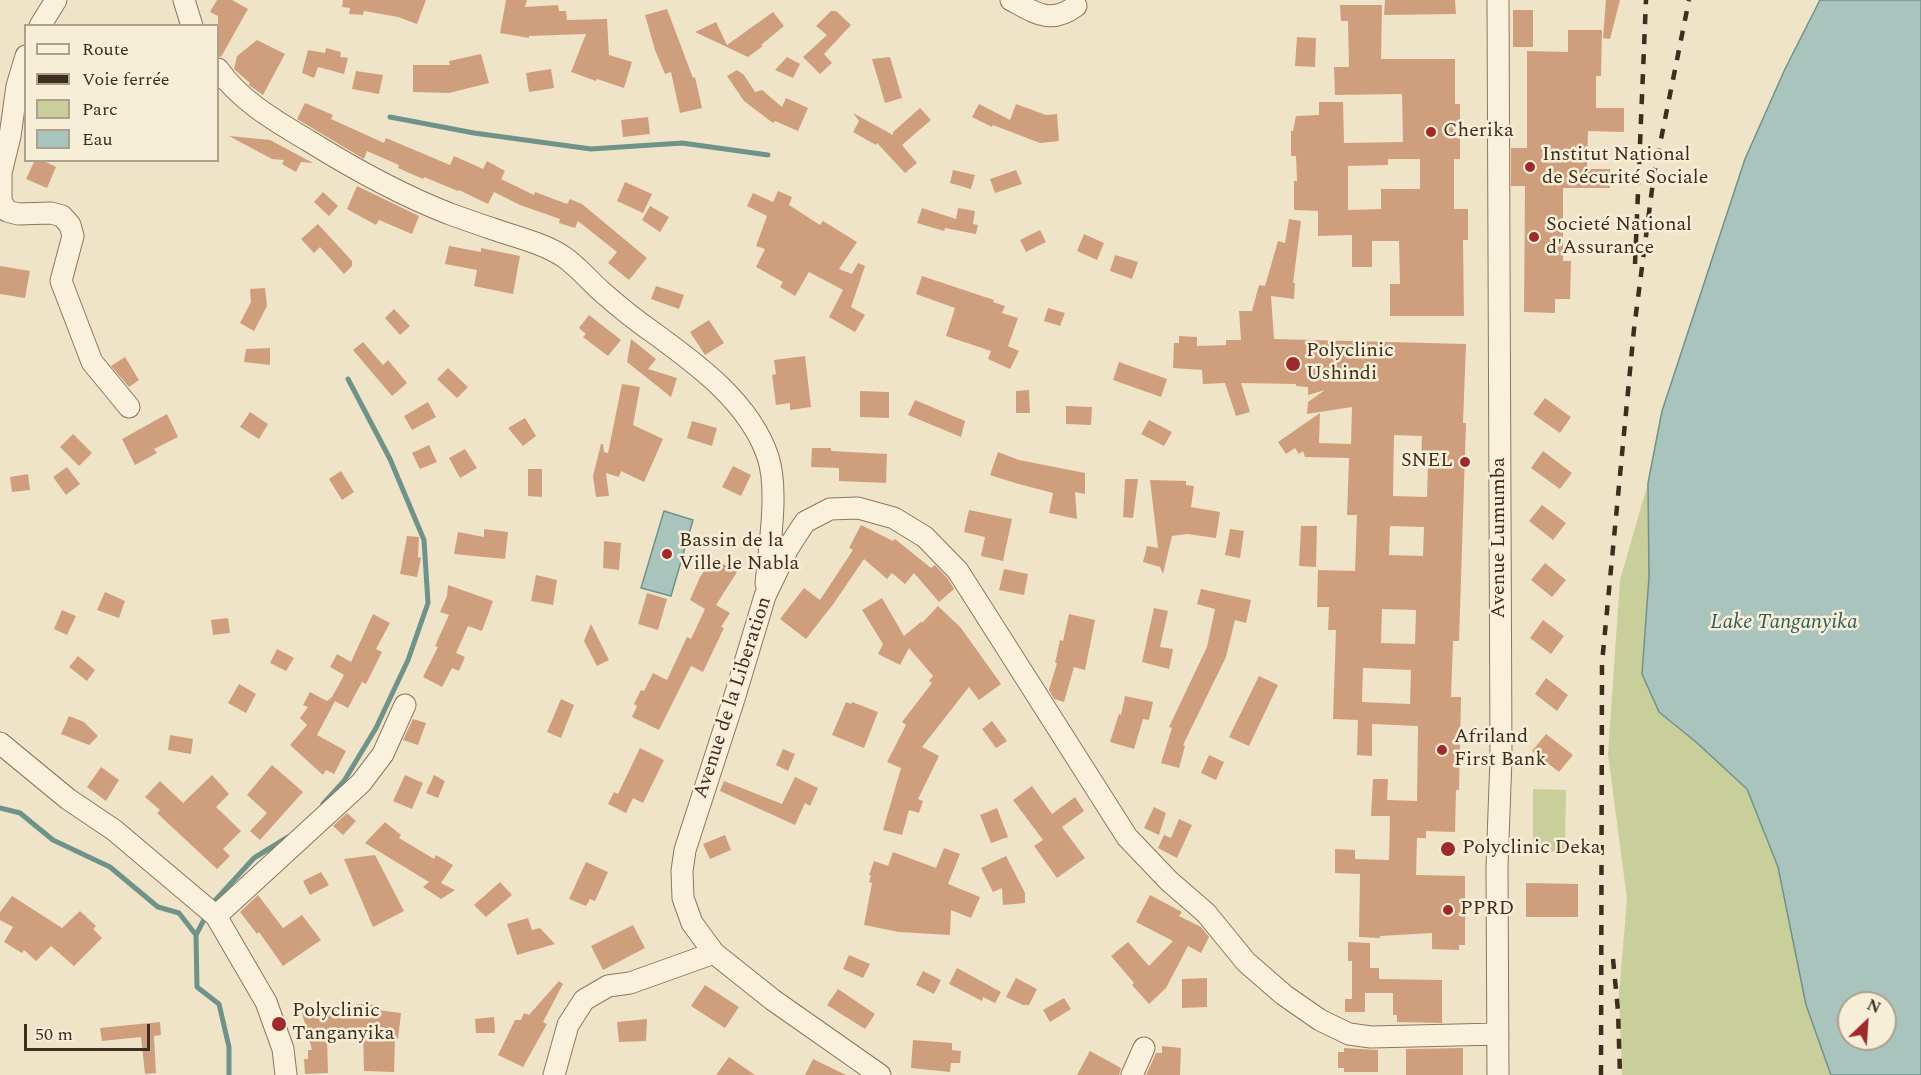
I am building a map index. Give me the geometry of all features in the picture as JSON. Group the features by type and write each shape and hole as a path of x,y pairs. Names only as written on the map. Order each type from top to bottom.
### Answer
{"street":[{"path":"41,24 56,0"},
{"path":"184,0 191,24"},
{"path":"1011,0 1048,17 1065,14 1077,6"},
{"name":"Avenue Lumumba","path":"1497,1075 1497,867 1501,758 1498,0"},
{"path":"24,63 17,86 10,136 1,173 1,201 7,211 18,214 51,213 62,216 70,225 73,236 61,281 92,362 129,407"},
{"path":"219,70 246,99 268,116 333,156 418,201 533,242 564,257 626,314 721,386 760,436 769,460 772,514 765,596"},
{"name":"Avenue de la Liberation","path":"880,1075 773,1000 714,953 692,922 683,898 682,871 685,850 765,596 788,548 805,522 830,509 858,508 894,518 925,537 958,571 1127,837 1169,881 1206,913 1246,962 1284,995 1320,1020 1349,1034 1371,1036 1498,1034"},
{"path":"216,916 361,783 383,754 405,705"},
{"path":"0,743 68,799 114,830 216,916 266,1002 283,1048 286,1075"},
{"path":"554,1075 568,1024 584,1000 608,986 630,983 714,953"},
{"path":"1132,1075 1144,1048"}],"green space":[{"path":"1648,483 1649,577 1659,712 1747,789 1778,867 1806,1005 1831,1075 1622,1075 1619,994 1627,899 1608,754 1620,580"},
{"path":"1533,789 1566,790 1565,852 1533,851"}],"water":[{"name":"Lake Tanganyika","path":"1820,0 1921,0 1921,1075 1831,1075 1806,1005 1778,867 1747,789 1659,712 1642,674 1649,577 1648,483 1662,411 1745,159 1785,69"},
{"name":"Bassin de la Ville le Nabla","path":"664,511 693,520 671,596 641,588"}],"building":[{"path":"217,0 232,0 248,9 221,57 219,56 218,16 210,12"},
{"path":"343,0 426,0 417,24 398,17 364,11 363,15 349,14 350,8 342,7"},
{"path":"506,0 527,0 525,7 558,5 559,11 566,11 567,20 607,19 609,55 632,62 624,88 571,72 586,34 529,36 529,38 500,33"},
{"path":"1385,0 1455,0 1456,14 1384,15"},
{"path":"1606,0 1620,0 1610,39 1603,38"},
{"path":"1340,5 1382,5 1381,59 1455,59 1455,104 1460,104 1460,159 1454,159 1454,209 1468,209 1468,240 1463,240 1464,316 1390,316 1390,284 1400,284 1399,241 1372,241 1372,267 1352,267 1352,235 1318,236 1318,211 1294,210 1294,181 1297,181 1296,156 1291,156 1291,131 1293,131 1296,116 1319,115 1319,102 1343,102 1344,143 1403,142 1402,94 1335,95 1334,67 1349,67 1348,21 1341,21","holes":["1388,159 1420,159 1420,189 1381,189 1381,209 1348,210 1348,166 1388,165"]},
{"path":"667,9 693,78 695,77 702,108 680,113 671,72 665,74 655,50 645,15"},
{"path":"1513,10 1533,10 1533,47 1513,47"},
{"path":"831,11 836,11 851,25 824,54 832,63 820,74 803,57 827,35 816,26"},
{"path":"773,12 784,26 748,57 695,32 716,22 727,45"},
{"path":"1568,30 1602,30 1601,76 1596,76 1596,108 1624,108 1624,132 1588,131 1587,169 1610,169 1610,188 1563,188 1563,261 1571,261 1570,299 1555,299 1555,313 1524,312 1525,186 1511,186 1511,148 1527,148 1527,51 1568,52"},
{"path":"1297,37 1316,38 1315,67 1295,66"},
{"path":"257,40 285,54 263,95 249,85 250,83 234,69 237,56"},
{"path":"326,48 341,52 340,57 348,58 344,74 318,67 314,78 302,73 308,50 325,53"},
{"path":"481,54 489,83 449,93 413,92 413,65 450,65 449,61"},
{"path":"787,57 800,64 793,78 775,70"},
{"path":"890,57 902,98 885,103 872,59"},
{"path":"551,69 554,88 529,92 526,73"},
{"path":"737,70 744,75 755,92 762,90 782,107 786,98 808,108 798,131 775,121 773,123 744,101 727,76"},
{"path":"356,71 383,75 379,94 352,89"},
{"path":"305,103 333,115 331,119 384,143 386,138 450,165 454,156 483,169 487,161 505,171 501,179 534,195 535,192 567,204 570,199 582,204 647,258 629,280 608,263 617,252 578,221 575,228 559,223 560,219 520,205 494,192 488,204 459,190 424,177 423,179 367,151 364,159 297,119"},
{"path":"979,104 1010,120 1016,104 1046,115 1057,114 1059,141 1040,143 993,125 992,127 972,117"},
{"path":"920,108 931,120 902,145 917,163 905,173 877,143 876,145 853,132 859,121 853,113 893,135 893,132"},
{"path":"648,117 650,134 623,137 621,120"},
{"path":"229,136 270,140 313,163 301,162 296,172 282,164 284,160 272,159"},
{"path":"34,162 46,162 56,167 47,188 26,179"},
{"path":"953,170 975,175 971,189 950,183"},
{"path":"1016,170 1022,184 995,193 990,179"},
{"path":"625,182 652,194 643,213 617,201"},
{"path":"357,186 419,216 412,234 379,220 376,225 347,209"},
{"path":"778,191 792,197 789,205 820,225 823,221 857,242 839,269 852,274 858,263 865,266 851,307 865,315 855,332 829,317 843,290 809,272 795,296 780,287 783,282 756,267 765,249 756,246 767,216 747,206 753,193 773,202"},
{"path":"323,192 338,206 329,216 314,202"},
{"path":"650,206 669,217 660,232 642,220"},
{"path":"922,208 956,219 958,208 975,211 973,224 978,225 976,234 945,228 944,231 917,223"},
{"path":"1289,219 1301,221 1293,283 1295,283 1294,299 1271,296 1274,339 1466,344 1463,423 1466,423 1459,641 1453,641 1451,697 1461,697 1459,790 1456,790 1455,832 1426,831 1426,838 1417,838 1416,875 1465,876 1465,945 1459,945 1459,950 1432,949 1432,933 1380,936 1380,938 1359,937 1360,874 1335,873 1335,849 1355,850 1355,859 1389,860 1390,816 1371,816 1373,779 1388,779 1387,800 1417,801 1418,726 1372,724 1372,756 1357,755 1358,720 1333,719 1336,630 1328,630 1329,607 1317,607 1318,570 1355,571 1357,515 1347,515 1349,458 1305,457 1303,451 1299,454 1295,448 1286,454 1278,442 1320,413 1319,443 1351,444 1352,407 1307,414 1308,402 1325,390 1308,395 1308,387 1296,386 1296,384 1241,383 1250,412 1236,416 1225,383 1203,384 1202,370 1173,368 1174,343 1179,343 1179,336 1197,337 1197,346 1226,345 1226,340 1241,340 1239,311 1252,311 1259,285 1265,286 1278,241 1285,243","holes":["1394,435 1422,436 1421,463 1428,463 1427,497 1393,496","1390,526 1424,527 1423,556 1389,555","1382,609 1416,610 1415,644 1381,643","1363,668 1411,670 1410,704 1362,702"]},
{"path":"318,224 352,261 352,266 344,274 320,247 314,253 301,239"},
{"path":"1040,230 1046,242 1026,252 1020,240"},
{"path":"1084,234 1104,243 1097,260 1077,251"},
{"path":"449,246 481,252 481,248 520,256 513,294 474,286 477,270 445,264"},
{"path":"1115,255 1138,262 1132,279 1110,271"},
{"path":"0,266 30,271 25,298 0,294"},
{"path":"922,276 994,300 993,302 1005,306 1002,313 1018,318 1008,346 1019,351 1010,369 988,359 991,351 946,336 955,308 916,294"},
{"path":"656,286 684,295 679,309 651,299"},
{"path":"265,288 267,306 254,331 240,323 251,302 250,289"},
{"path":"1048,308 1065,313 1060,326 1044,321"},
{"path":"394,309 410,326 400,335 385,318"},
{"path":"589,315 621,340 608,356 583,337 586,334 579,328"},
{"path":"709,320 724,343 705,355 690,332"},
{"path":"631,339 656,359 648,369 677,378 671,397 627,362"},
{"path":"363,342 383,365 388,360 407,383 392,396 353,350"},
{"path":"270,348 270,365 244,362 246,349"},
{"path":"805,356 811,407 790,410 790,403 776,405 772,375 776,374 774,360"},
{"path":"125,357 139,380 129,387 111,366"},
{"path":"1119,362 1167,379 1161,397 1113,380"},
{"path":"448,368 468,387 457,398 437,379"},
{"path":"622,384 640,387 633,425 663,439 644,482 621,471 619,477 606,473 609,496 596,497 593,476 601,444 603,444 604,452 608,453"},
{"path":"1029,390 1030,413 1016,413 1016,391"},
{"path":"860,391 889,392 889,418 860,417"},
{"path":"1545,398 1571,417 1560,433 1533,414"},
{"path":"915,400 965,421 961,437 908,415"},
{"path":"428,402 436,417 412,430 404,416"},
{"path":"1066,406 1092,407 1091,425 1066,424"},
{"path":"250,412 268,424 259,439 240,427"},
{"path":"167,414 178,437 154,449 157,453 135,465 122,439"},
{"path":"525,418 536,436 523,446 508,428"},
{"path":"1149,420 1172,432 1164,446 1141,434"},
{"path":"692,421 717,428 712,446 687,438"},
{"path":"73,434 92,453 79,466 60,447"},
{"path":"429,445 437,462 420,469 412,453"},
{"path":"812,448 887,454 886,483 839,481 839,468 811,467"},
{"path":"465,449 477,468 460,478 449,458"},
{"path":"1543,451 1572,473 1560,489 1531,468"},
{"path":"998,452 1019,460 1085,473 1085,494 1075,492 1077,519 1049,513 1053,493 990,475"},
{"path":"733,466 751,475 741,496 722,487"},
{"path":"67,467 80,484 66,495 53,477"},
{"path":"528,469 542,469 542,497 528,496"},
{"path":"341,471 354,492 342,500 329,479"},
{"path":"28,474 30,490 12,492 10,477"},
{"path":"1125,479 1138,479 1133,518 1123,517"},
{"path":"1150,480 1186,481 1186,485 1194,486 1191,507 1220,512 1216,538 1187,534 1172,536 1163,574 1160,567 1143,562 1147,546 1158,548"},
{"path":"1542,505 1566,523 1553,540 1529,521"},
{"path":"969,510 1012,519 1003,561 981,556 985,537 964,532"},
{"path":"861,525 893,541 895,539 931,568 935,565 954,589 939,602 914,573 905,584 892,573 887,579 864,559 806,639 780,619 804,588 820,600 853,550 849,548"},
{"path":"1301,526 1317,526 1316,567 1299,566"},
{"path":"484,529 508,532 505,559 454,554 458,532 484,537"},
{"path":"1230,529 1244,531 1240,558 1225,555"},
{"path":"407,536 419,537 418,557 421,558 417,577 400,574"},
{"path":"604,541 621,543 619,570 603,568"},
{"path":"713,558 737,572 716,605 730,613 721,627 724,628 703,672 691,666 659,730 632,717 637,706 634,704 653,673 667,680 687,637 691,639 705,609 690,600 700,577"},
{"path":"1545,563 1566,580 1552,597 1531,580"},
{"path":"1004,569 1028,574 1024,595 999,590"},
{"path":"536,575 557,580 553,605 531,601"},
{"path":"448,585 493,601 482,631 468,626 456,653 465,657 459,671 452,668 442,687 423,677 438,647 435,646 449,615 440,612 447,596"},
{"path":"1201,589 1251,600 1246,623 1235,620 1226,657 1183,745 1185,746 1179,768 1161,763 1172,728 1169,727 1207,647 1215,609 1197,604"},
{"path":"105,592 125,601 119,618 97,610"},
{"path":"647,593 667,599 658,630 638,624"},
{"path":"882,598 904,636 922,621 922,623 938,606 961,628 1001,684 979,700 969,687 922,747 939,756 918,799 923,801 919,813 909,810 902,835 883,830 901,768 887,762 906,725 902,722 932,683 929,681 933,676 909,648 900,665 878,654 883,644 862,610"},
{"path":"1154,608 1168,611 1160,647 1173,649 1169,669 1142,662"},
{"path":"62,610 76,616 67,635 54,629"},
{"path":"373,614 390,623 376,649 382,652 366,684 362,682 348,708 335,701 317,735 346,751 334,774 326,770 323,775 290,745 307,725 300,718 308,707 303,705 310,692 327,701 332,697 344,675 330,667 337,654 351,662"},
{"path":"1069,614 1095,620 1085,670 1074,667 1064,702 1054,699 1049,690 1057,663 1055,663 1060,640 1063,641"},
{"path":"228,618 230,633 213,635 211,620"},
{"path":"1543,620 1564,636 1551,654 1530,638"},
{"path":"591,624 609,660 597,666 584,641"},
{"path":"277,649 294,658 286,671 270,663"},
{"path":"78,656 95,670 87,681 69,667"},
{"path":"1259,676 1278,685 1249,746 1229,737"},
{"path":"1546,678 1568,695 1557,711 1535,694"},
{"path":"239,684 256,694 246,713 228,703"},
{"path":"1125,696 1153,702 1149,720 1143,719 1134,749 1110,742 1119,714 1121,715"},
{"path":"561,699 574,705 561,738 547,732"},
{"path":"846,702 878,712 864,748 832,735"},
{"path":"69,716 84,722 98,736 89,745 61,734"},
{"path":"413,719 426,723 418,745 403,740"},
{"path":"992,721 1007,741 996,748 982,729"},
{"path":"1546,734 1573,755 1559,772 1532,751"},
{"path":"170,735 193,739 191,754 168,750"},
{"path":"640,748 664,760 643,803 633,798 626,813 608,804 614,792 618,794"},
{"path":"783,749 795,754 788,771 776,765"},
{"path":"1209,755 1224,762 1216,780 1201,773"},
{"path":"272,765 303,792 260,840 250,831 267,813 247,795"},
{"path":"101,767 119,780 106,801 87,787"},
{"path":"212,775 229,794 216,807 241,831 223,849 230,856 217,869 157,813 160,810 145,797 160,781 183,803"},
{"path":"405,775 423,783 412,809 393,801"},
{"path":"434,775 445,781 438,798 426,793"},
{"path":"795,777 818,788 810,806 805,803 795,825 720,791 724,781 782,804"},
{"path":"1032,786 1052,814 1075,797 1084,811 1062,827 1085,858 1057,878 1034,846 1043,840 1013,800"},
{"path":"1154,807 1166,813 1159,835 1144,828"},
{"path":"997,808 1008,837 991,843 980,815"},
{"path":"347,813 356,821 343,835 333,826"},
{"path":"1179,819 1192,825 1177,858 1158,848 1164,835 1171,838"},
{"path":"385,822 401,835 399,838 434,859 436,855 453,865 441,883 455,890 441,899 423,887 429,882 365,843"},
{"path":"725,835 731,850 710,859 703,844"},
{"path":"944,848 960,854 948,884 980,897 971,918 951,910 950,935 899,932 864,925 872,883 869,882 871,875 869,875 874,861 888,866 893,852 936,868"},
{"path":"375,855 404,911 373,927 344,859"},
{"path":"1006,856 1025,893 1025,903 1003,905 1002,888 993,892 981,868"},
{"path":"586,862 608,872 595,901 590,899 586,906 569,899"},
{"path":"321,872 329,885 310,895 303,881"},
{"path":"500,882 512,895 486,917 474,905"},
{"path":"1526,883 1578,884 1578,917 1526,917"},
{"path":"258,895 283,928 302,915 321,940 283,966 259,932 257,934 240,912"},
{"path":"1150,895 1182,912 1179,916 1201,927 1209,937 1201,953 1188,946 1166,988 1149,1004 1111,956 1128,942 1149,966 1173,941 1136,922"},
{"path":"12,896 62,928 80,911 96,926 93,929 102,938 74,966 51,946 36,961 24,950 22,953 4,942 13,927 0,920 0,912"},
{"path":"528,918 532,930 540,928 555,944 517,955 507,924"},
{"path":"633,925 645,948 603,970 591,946"},
{"path":"1348,942 1370,943 1370,968 1379,968 1379,979 1442,980 1442,1023 1397,1022 1397,1015 1393,1015 1393,993 1365,993 1365,1012 1345,1012 1345,999 1352,999 1352,961 1348,961"},
{"path":"849,955 870,964 863,978 843,969"},
{"path":"957,968 1001,992 995,1003 983,997 982,1001 949,984"},
{"path":"923,971 941,980 934,994 916,985"},
{"path":"1016,978 1037,989 1029,1005 1023,1005 1006,997"},
{"path":"1207,978 1207,1007 1182,1008 1182,979"},
{"path":"559,981 563,984 543,1022 547,1024 523,1067 498,1055 515,1020 521,1020 524,1013 529,1015"},
{"path":"705,985 739,1007 725,1028 691,1006"},
{"path":"838,989 875,1014 865,1029 827,1005"},
{"path":"1064,998 1071,1009 1050,1022 1043,1010"},
{"path":"359,1004 378,1005 378,1010 401,1013 398,1039 395,1038 394,1072 364,1071 363,1035 327,1040 328,1073 305,1074 304,1059 308,1059 308,1050 312,1050 302,1013"},
{"path":"494,1017 495,1033 476,1033 475,1019"},
{"path":"647,1019 646,1041 619,1042 617,1022"},
{"path":"160,1022 161,1035 154,1036 156,1073 145,1074 141,1037 102,1041 100,1028"},
{"path":"913,1040 952,1043 952,1050 961,1051 960,1063 951,1063 950,1072 911,1068"},
{"path":"1162,1046 1181,1048 1180,1075 1146,1075 1156,1053 1162,1053"},
{"path":"1344,1048 1378,1050 1378,1072 1344,1072 1344,1068 1338,1068 1338,1052 1344,1052"},
{"path":"1463,1048 1463,1075 1406,1075 1406,1049"},
{"path":"1090,1051 1121,1068 1119,1075 1077,1075"},
{"path":"729,1057 755,1075 716,1075"},
{"path":"813,1059 846,1075 805,1075"}],"waterway":[{"path":"390,117 474,133 591,149 682,143 768,155"},
{"path":"323,804 344,781 376,728 408,660 428,603 424,540 390,459 348,379"},
{"path":"0,808 20,813 53,840 110,867 158,907 179,913 196,935 197,987 219,1004 229,1047 229,1075"},
{"path":"211,905 254,858 288,837"},
{"path":"196,935 207,914"}],"railway":[{"path":"1635,264 1646,0"},
{"path":"1601,1075 1602,663 1634,329 1654,174 1689,0"},
{"path":"1613,959 1618,1011 1620,1075"}],"place":[{"name":"Cherika","path":"1431,132"},
{"name":"Institut National de Sécurité Sociale","path":"1530,167"},
{"name":"Societé National d'Assurance","path":"1534,237"},
{"name":"Polyclinic Ushindi","path":"1293,364"},
{"name":"SNEL","path":"1465,462"},
{"name":"Bassin de la Ville le Nabla","path":"667,554"},
{"name":"Afriland First Bank","path":"1442,750"},
{"name":"Polyclinic Deka","path":"1448,849"},
{"name":"PPRD","path":"1448,910"},
{"name":"Polyclinic Tanganyika","path":"279,1024"}]}
